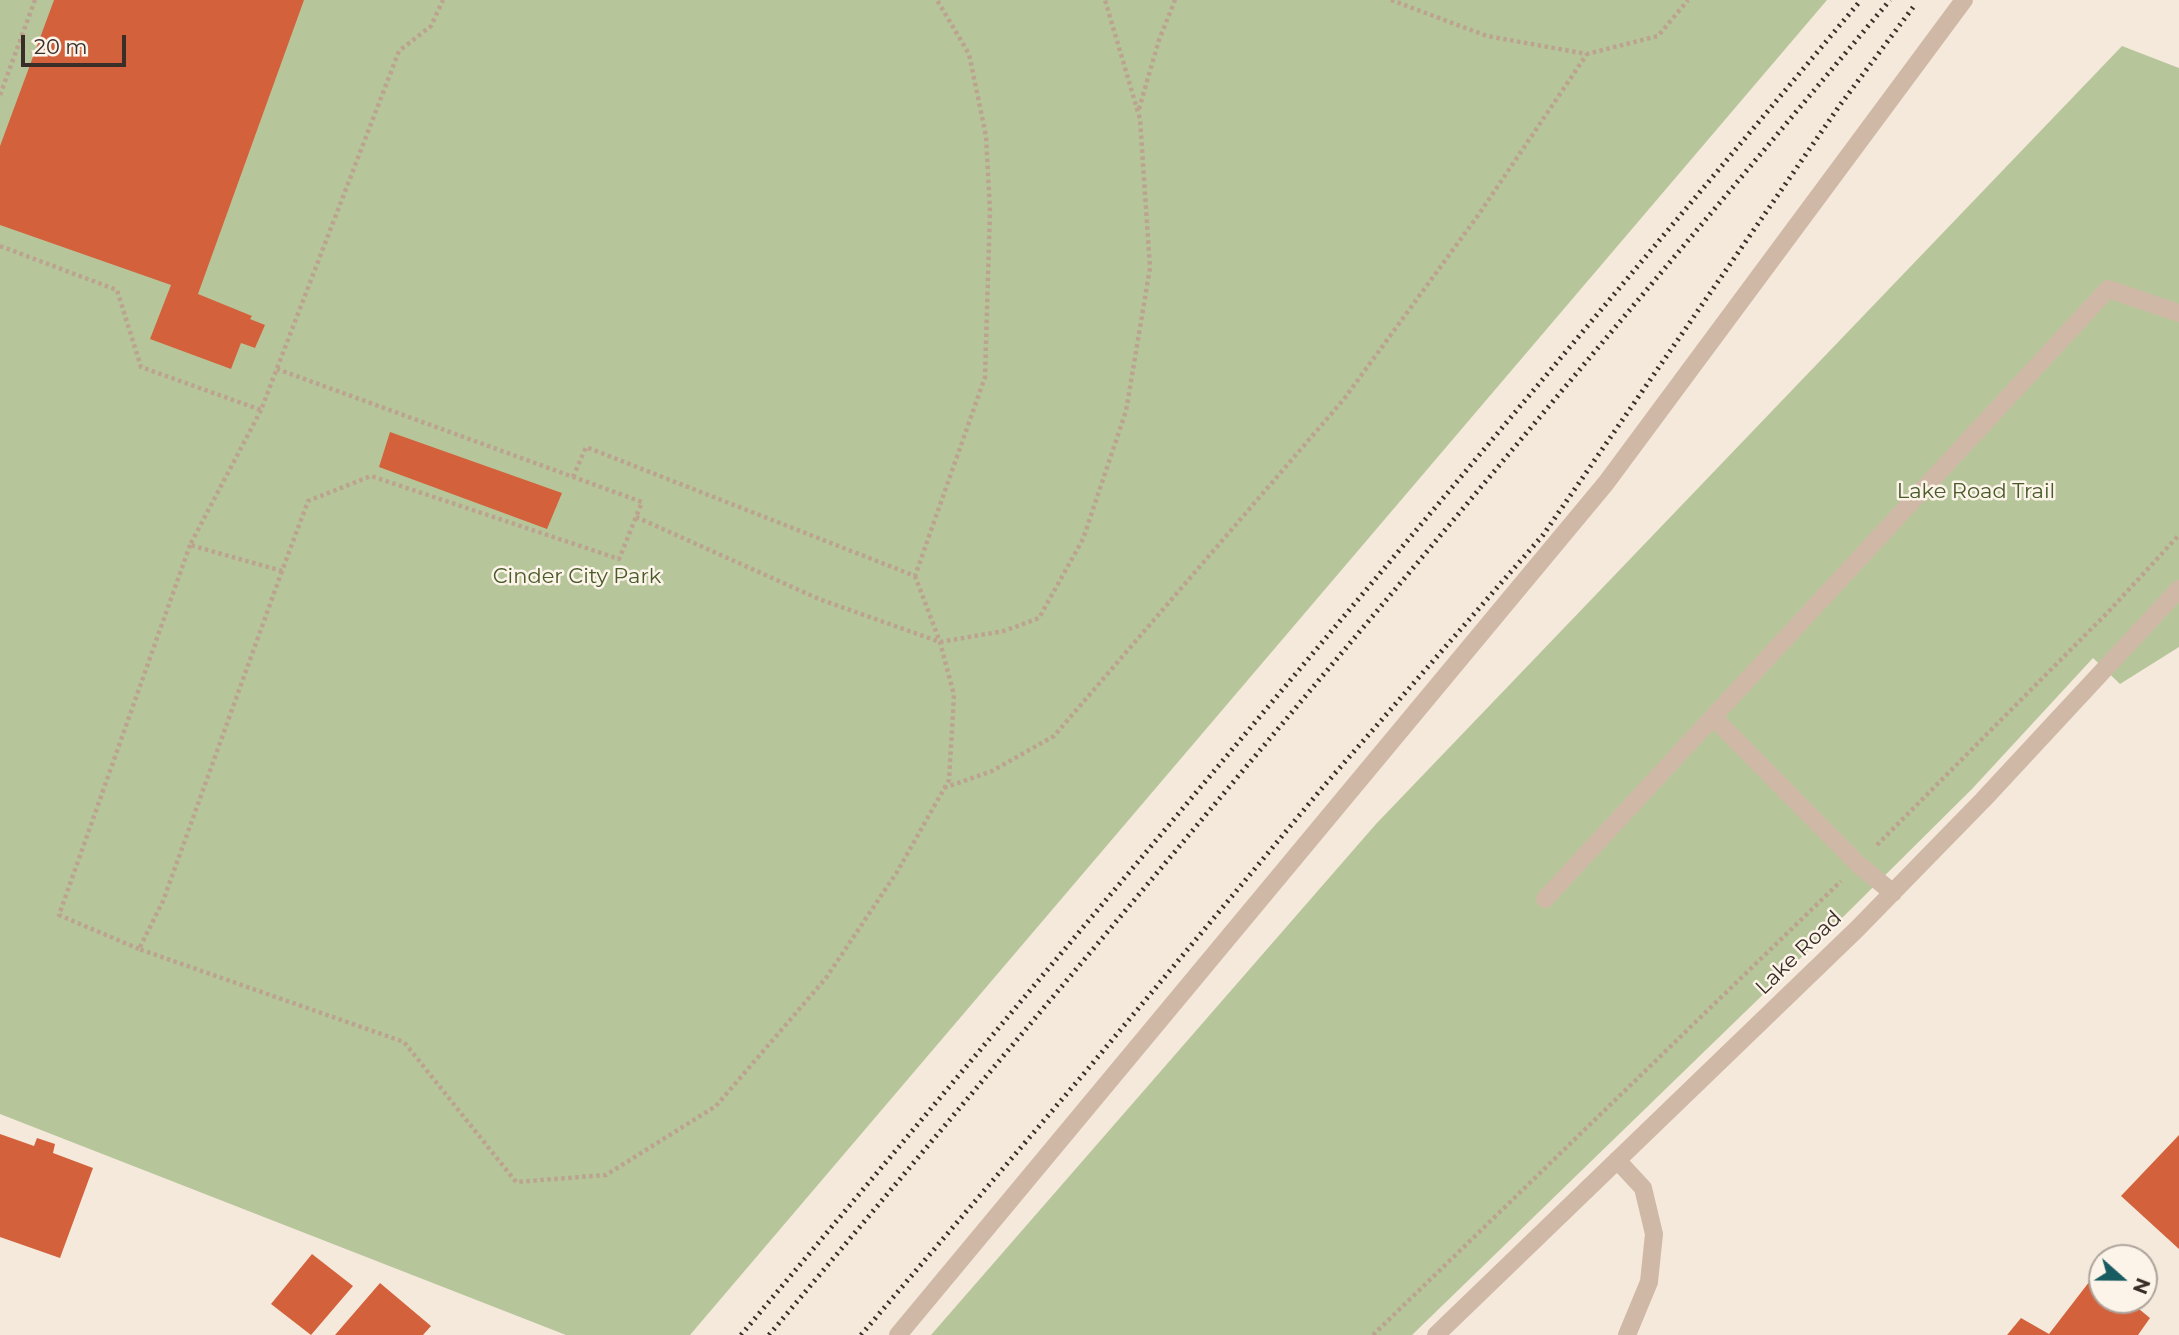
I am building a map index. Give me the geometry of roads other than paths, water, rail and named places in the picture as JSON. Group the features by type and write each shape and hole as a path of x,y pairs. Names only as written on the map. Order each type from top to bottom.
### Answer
{"street":[{"path":"898,1335 1606,483 1964,0"},
{"path":"1545,899 2108,289 2179,313"},
{"name":"Lake Road","path":"1436,1335 1893,892 2179,589"},
{"path":"1713,718 1858,864 1893,892"},
{"path":"1617,1160 1643,1188 1654,1234 1649,1282 1627,1335"}],"railway":[{"path":"741,1335 1861,0"},
{"path":"769,1335 1890,0"},
{"path":"861,1335 1323,787 1543,535 1840,105 1914,6"}],"park label":[{"name":"Lake Road Trail","path":"1976,492"},
{"name":"Cinder City Park","path":"577,577"}]}
